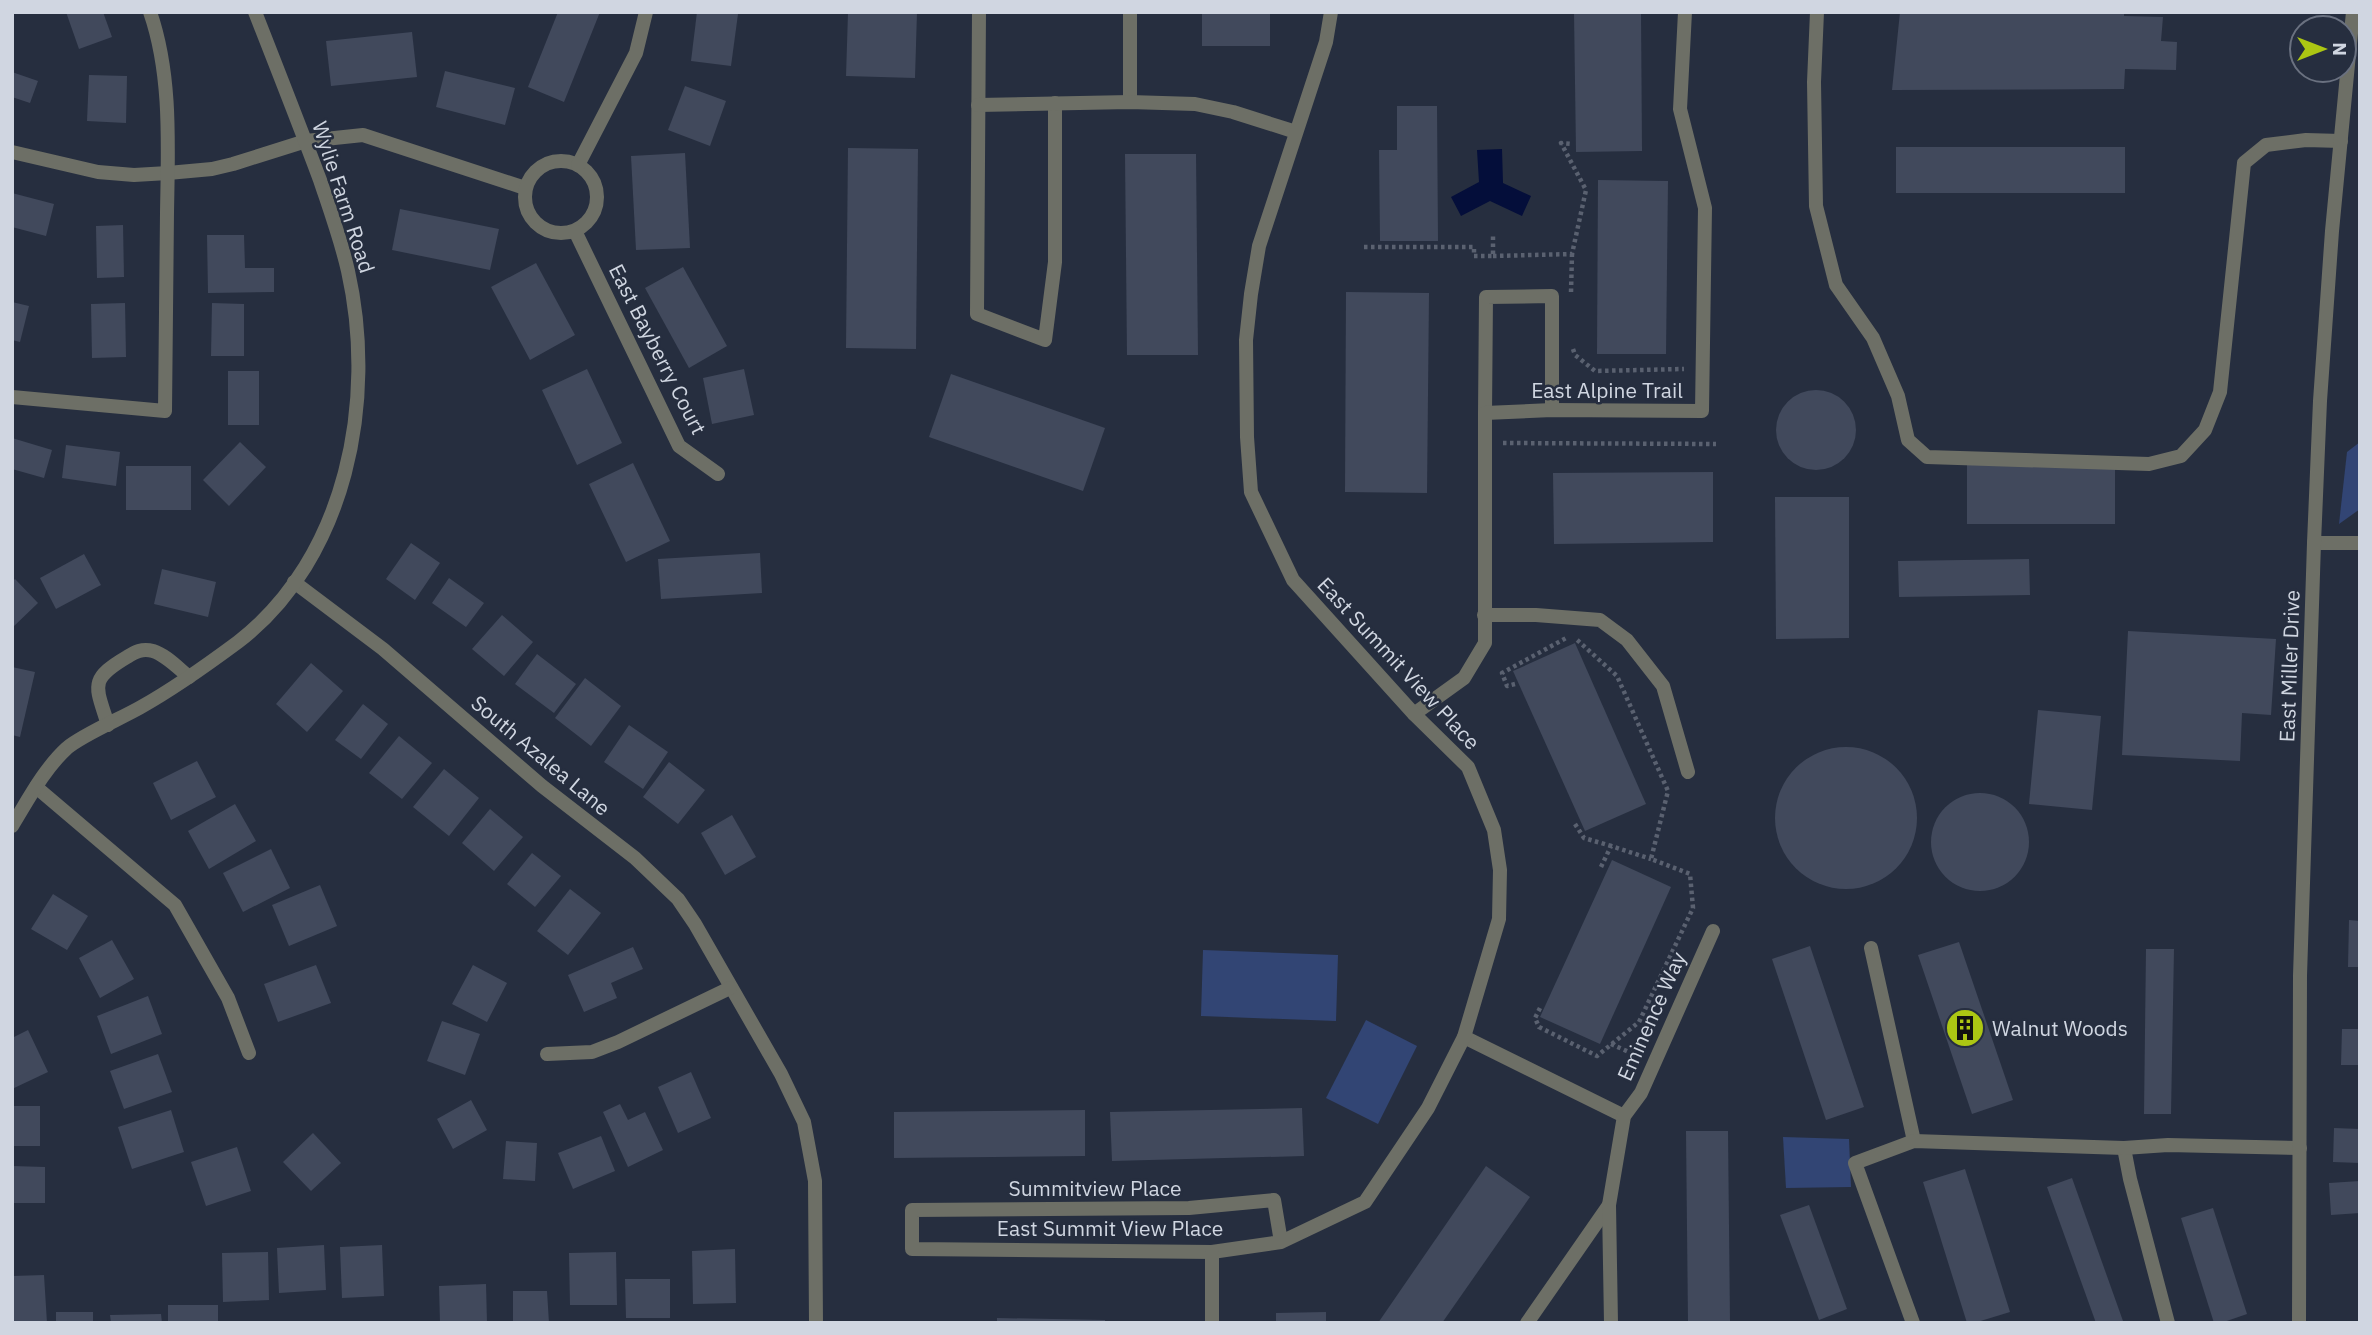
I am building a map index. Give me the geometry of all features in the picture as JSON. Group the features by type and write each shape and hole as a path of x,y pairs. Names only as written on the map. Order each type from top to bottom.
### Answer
{"street":[{"path":"12,397 165,411 168,173 166,95 158,35 150,12"},
{"name":"Wylie Farm Road","path":"12,826 36,787 68,747 189,677 263,620 314,554 327,528 346,461 358,389 356,320 338,231 255,12"},
{"path":"578,165 636,53 646,12"},
{"path":"979,12 977,314 1045,340 1055,262 1055,103"},
{"path":"1130,12 1130,102"},
{"name":"East Summit View Place","path":"912,1249 1212,1252 1281,1242 1365,1202 1428,1108 1464,1037 1499,919 1500,870 1494,830 1468,767 1414,714 1293,580 1251,492 1247,437 1246,340 1259,246 1326,42 1331,12"},
{"name":"East Alpine Trail","path":"1485,412 1702,411 1705,208 1681,109 1685,12"},
{"path":"1817,12 1814,82 1816,206 1836,285 1873,338 1898,396 1908,440 1927,457 2149,464 2181,456 2205,430 2220,392 2244,163 2266,145 2306,140 2341,141"},
{"name":"East Miller Drive","path":"2300,1323 2300,976 2314,543 2321,388 2353,12"},
{"path":"978,105 1130,102 1195,104 1233,111 1296,132"},
{"path":"12,152 98,172 168,173 212,169 306,141 363,135 525,188"},
{"path":"557,161 578,165 594,183 596,205 585,225 563,234 552,233 533,221 527,211 525,188 537,170 546,164 557,161"},
{"name":"East Bayberry Court","path":"575,231 679,446 718,474"},
{"path":"1414,714 1464,678 1485,643 1486,297 1552,296 1552,410"},
{"path":"2314,543 2360,543"},
{"name":"South Azalea Lane","path":"294,582 383,649 542,786 635,858 678,899 781,1074 804,1122 815,1181 816,1323"},
{"path":"1484,615 1536,615 1600,620 1627,639 1662,686 1688,772"},
{"path":"108,725 97,691 99,678 105,670 139,650 151,650 189,677"},
{"path":"36,787 175,905 229,998 249,1053"},
{"name":"Eminence Way","path":"1611,1323 1609,1205 1624,1116 1641,1093 1713,932"},
{"path":"1871,948 1914,1141"},
{"path":"547,1054 592,1052 730,988"},
{"path":"1464,1037 1624,1116"},
{"path":"1913,1323 1855,1163 1914,1141 2124,1148 2168,1145 2300,1148"},
{"path":"2124,1148 2168,1323"},
{"name":"Summitview Place","path":"912,1249 912,1210 1189,1208 1273,1200 1281,1242"},
{"name":"Eminence Way","path":"1527,1323 1609,1205"},
{"path":"1212,1252 1212,1323"}],"path":[{"path":"1571,305 1572,254 1586,190 1561,143 1572,144"},
{"path":"1493,233 1493,256"},
{"path":"1364,247 1474,247 1474,256 1572,254"},
{"path":"1570,343 1575,355 1595,371 1690,369"},
{"path":"1485,443 1716,444"},
{"path":"1515,684 1507,686 1502,673 1572,635 1617,676 1668,792 1651,859"},
{"path":"1540,1008 1535,1018 1539,1027 1597,1056 1639,1022 1693,908 1690,874 1584,838 1575,824"},
{"path":"1601,867 1611,846"},
{"path":"1611,1044 1654,1064"}],"shaded area":[{"path":"1502,149 1503,183 1531,196 1522,216 1490,201 1461,216 1451,197 1479,182 1477,150"},
{"path":"2360,442 2360,509 2339,524 2347,452"},
{"path":"1203,950 1338,955 1336,1021 1201,1016"},
{"path":"1366,1020 1417,1046 1378,1124 1326,1098"},
{"path":"1783,1137 1849,1139 1851,1187 1786,1188"}],"building":[{"path":"66,12 103,12 112,37 79,49"},
{"path":"558,12 600,12 564,102 528,87"},
{"path":"697,12 738,14 731,66 691,61"},
{"path":"848,12 917,12 915,78 846,76"},
{"path":"1202,12 1270,12 1270,46 1202,46"},
{"path":"1574,12 1641,12 1642,151 1576,152"},
{"path":"1900,12 2124,12 2124,16 2163,17 2161,41 2177,42 2176,70 2125,69 2124,89 1892,90"},
{"path":"412,32 417,77 331,86 326,41"},
{"path":"445,71 515,88 505,125 436,107"},
{"path":"12,72 38,81 30,103 12,97"},
{"path":"89,75 127,76 126,123 87,121"},
{"path":"685,86 726,101 710,146 668,130"},
{"path":"1397,106 1437,106 1438,241 1380,241 1379,150 1397,150"},
{"path":"1896,147 2125,147 2125,193 1896,193"},
{"path":"848,148 918,149 916,349 846,348"},
{"path":"685,153 690,248 636,250 631,156"},
{"path":"1125,154 1196,154 1198,355 1127,355"},
{"path":"1598,180 1668,181 1666,354 1597,354"},
{"path":"12,193 54,204 46,236 12,227"},
{"path":"400,209 499,229 490,270 392,250"},
{"path":"123,225 124,277 97,278 96,226"},
{"path":"207,235 244,235 245,268 274,268 274,292 208,293"},
{"path":"536,263 575,335 530,360 491,287"},
{"path":"683,267 727,346 689,368 645,288"},
{"path":"1346,292 1429,293 1427,493 1345,492"},
{"path":"12,302 29,306 20,342 12,340"},
{"path":"125,303 126,357 92,358 91,304"},
{"path":"212,303 244,304 244,356 211,356"},
{"path":"587,369 622,443 577,465 542,390"},
{"path":"744,369 754,415 712,424 703,378"},
{"path":"228,371 259,371 259,425 228,425"},
{"path":"951,374 1105,428 1083,491 929,437"},
{"path":"1816,390 1831,393 1844,402 1853,415 1856,430 1853,445 1844,458 1831,467 1816,470 1801,467 1788,458 1779,445 1776,430 1779,415 1788,402 1801,393"},
{"path":"12,438 52,450 44,478 12,469"},
{"path":"240,442 266,467 229,506 203,480"},
{"path":"66,445 120,452 116,486 62,478"},
{"path":"633,463 670,541 626,562 589,484"},
{"path":"1967,464 2115,464 2115,524 1967,524"},
{"path":"126,466 191,466 191,510 126,510"},
{"path":"1713,472 1713,542 1554,544 1553,473"},
{"path":"1775,497 1849,497 1849,638 1776,639"},
{"path":"411,543 440,563 415,600 386,579"},
{"path":"760,553 762,593 661,599 658,559"},
{"path":"84,554 101,585 56,609 40,578"},
{"path":"2029,559 2030,595 1899,597 1898,561"},
{"path":"162,569 216,582 208,617 154,604"},
{"path":"449,578 484,603 466,627 432,603"},
{"path":"15,579 38,603 12,628 12,582"},
{"path":"502,615 533,642 504,676 472,649"},
{"path":"2128,631 2276,639 2271,715 2242,713 2240,761 2122,755"},
{"path":"1575,643 1646,804 1585,831 1513,671"},
{"path":"537,654 576,684 554,713 515,684"},
{"path":"311,663 343,691 307,732 276,704"},
{"path":"12,667 35,672 20,737 12,735"},
{"path":"585,678 621,706 591,746 555,718"},
{"path":"363,704 388,724 361,759 335,740"},
{"path":"2038,710 2101,716 2092,810 2029,804"},
{"path":"629,725 668,752 643,789 604,762"},
{"path":"399,736 432,763 402,799 369,773"},
{"path":"1846,747 1873,753 1896,768 1911,791 1917,818 1911,845 1896,868 1873,883 1846,889 1819,883 1796,868 1781,845 1775,818 1781,791 1796,768 1819,753"},
{"path":"197,761 216,797 171,820 153,783"},
{"path":"669,762 705,790 678,824 643,797"},
{"path":"444,769 479,798 449,836 413,807"},
{"path":"1980,793 1999,796 2015,807 2026,823 2029,842 2026,861 2015,877 1999,888 1980,891 1961,888 1945,877 1934,861 1931,842 1934,823 1945,807 1961,796"},
{"path":"235,804 256,841 209,869 188,831"},
{"path":"490,809 523,837 494,871 462,843"},
{"path":"732,815 756,857 725,875 701,833"},
{"path":"271,849 290,888 243,912 223,873"},
{"path":"532,853 561,876 535,907 507,884"},
{"path":"1612,860 1671,887 1600,1044 1540,1017"},
{"path":"320,885 337,926 289,946 272,905"},
{"path":"570,889 601,913 568,955 537,931"},
{"path":"53,894 88,916 67,950 31,929"},
{"path":"2349,920 2360,921 2360,967 2348,967"},
{"path":"112,940 134,979 100,998 79,958"},
{"name":"Walnut Woods","path":"1959,942 2013,1100 1972,1114 1918,955"},
{"path":"1810,946 1864,1107 1826,1120 1772,959"},
{"path":"633,947 643,969 611,983 617,998 584,1012 568,975"},
{"name":"Walnut Woods","path":"2146,949 2174,949 2171,1114 2144,1114"},
{"path":"316,965 331,1003 278,1022 264,984"},
{"path":"473,965 507,983 487,1022 452,1004"},
{"path":"148,996 162,1034 111,1054 97,1016"},
{"path":"442,1021 480,1034 465,1075 427,1061"},
{"path":"2342,1029 2360,1029 2360,1065 2341,1065"},
{"path":"28,1030 48,1072 12,1089 12,1038"},
{"path":"158,1054 172,1092 124,1109 110,1071"},
{"path":"691,1072 711,1118 678,1133 658,1087"},
{"path":"471,1100 487,1130 453,1149 437,1119"},
{"path":"620,1104 628,1120 645,1112 663,1150 628,1167 603,1112"},
{"path":"12,1106 40,1106 40,1146 12,1146"},
{"path":"1302,1108 1304,1156 1112,1161 1110,1112"},
{"path":"171,1110 184,1152 132,1169 118,1127"},
{"path":"1085,1110 1085,1156 894,1158 894,1112"},
{"path":"2334,1128 2360,1129 2360,1163 2333,1162"},
{"path":"1686,1131 1728,1131 1730,1322 1688,1322"},
{"path":"313,1133 341,1163 311,1191 283,1162"},
{"path":"601,1136 615,1171 573,1189 558,1153"},
{"path":"506,1141 537,1143 535,1181 503,1179"},
{"path":"237,1147 251,1191 206,1206 191,1162"},
{"path":"12,1166 45,1167 45,1203 12,1203"},
{"path":"1486,1166 1530,1197 1442,1323 1378,1323"},
{"path":"1965,1169 2010,1312 1974,1323 1967,1323 1923,1182"},
{"path":"2072,1178 2123,1321 2120,1323 2096,1323 2047,1187"},
{"path":"2360,1181 2360,1213 2331,1215 2329,1183"},
{"path":"1809,1205 1847,1309 1819,1320 1780,1215"},
{"path":"2213,1208 2247,1314 2221,1323 2214,1323 2181,1218"},
{"path":"324,1245 326,1290 279,1293 277,1248"},
{"path":"382,1245 384,1296 342,1298 340,1247"},
{"path":"735,1249 736,1303 693,1304 692,1251"},
{"path":"268,1252 269,1300 223,1302 222,1253"},
{"path":"616,1252 617,1305 570,1305 569,1253"},
{"path":"44,1275 47,1323 12,1323 12,1276"},
{"path":"625,1279 670,1279 670,1318 626,1318"},
{"path":"486,1284 487,1323 440,1323 439,1286"},
{"path":"513,1291 547,1291 549,1323 513,1323"},
{"path":"168,1305 218,1305 218,1323 168,1323"},
{"path":"56,1312 93,1312 93,1323 56,1323"},
{"path":"1326,1312 1326,1323 1276,1323 1276,1313"},
{"path":"161,1314 162,1323 111,1323 110,1315"},
{"path":"997,1318 1105,1320 1105,1323 997,1323"}],"place":[{"name":"Walnut Woods","path":"1965,1028"}]}
